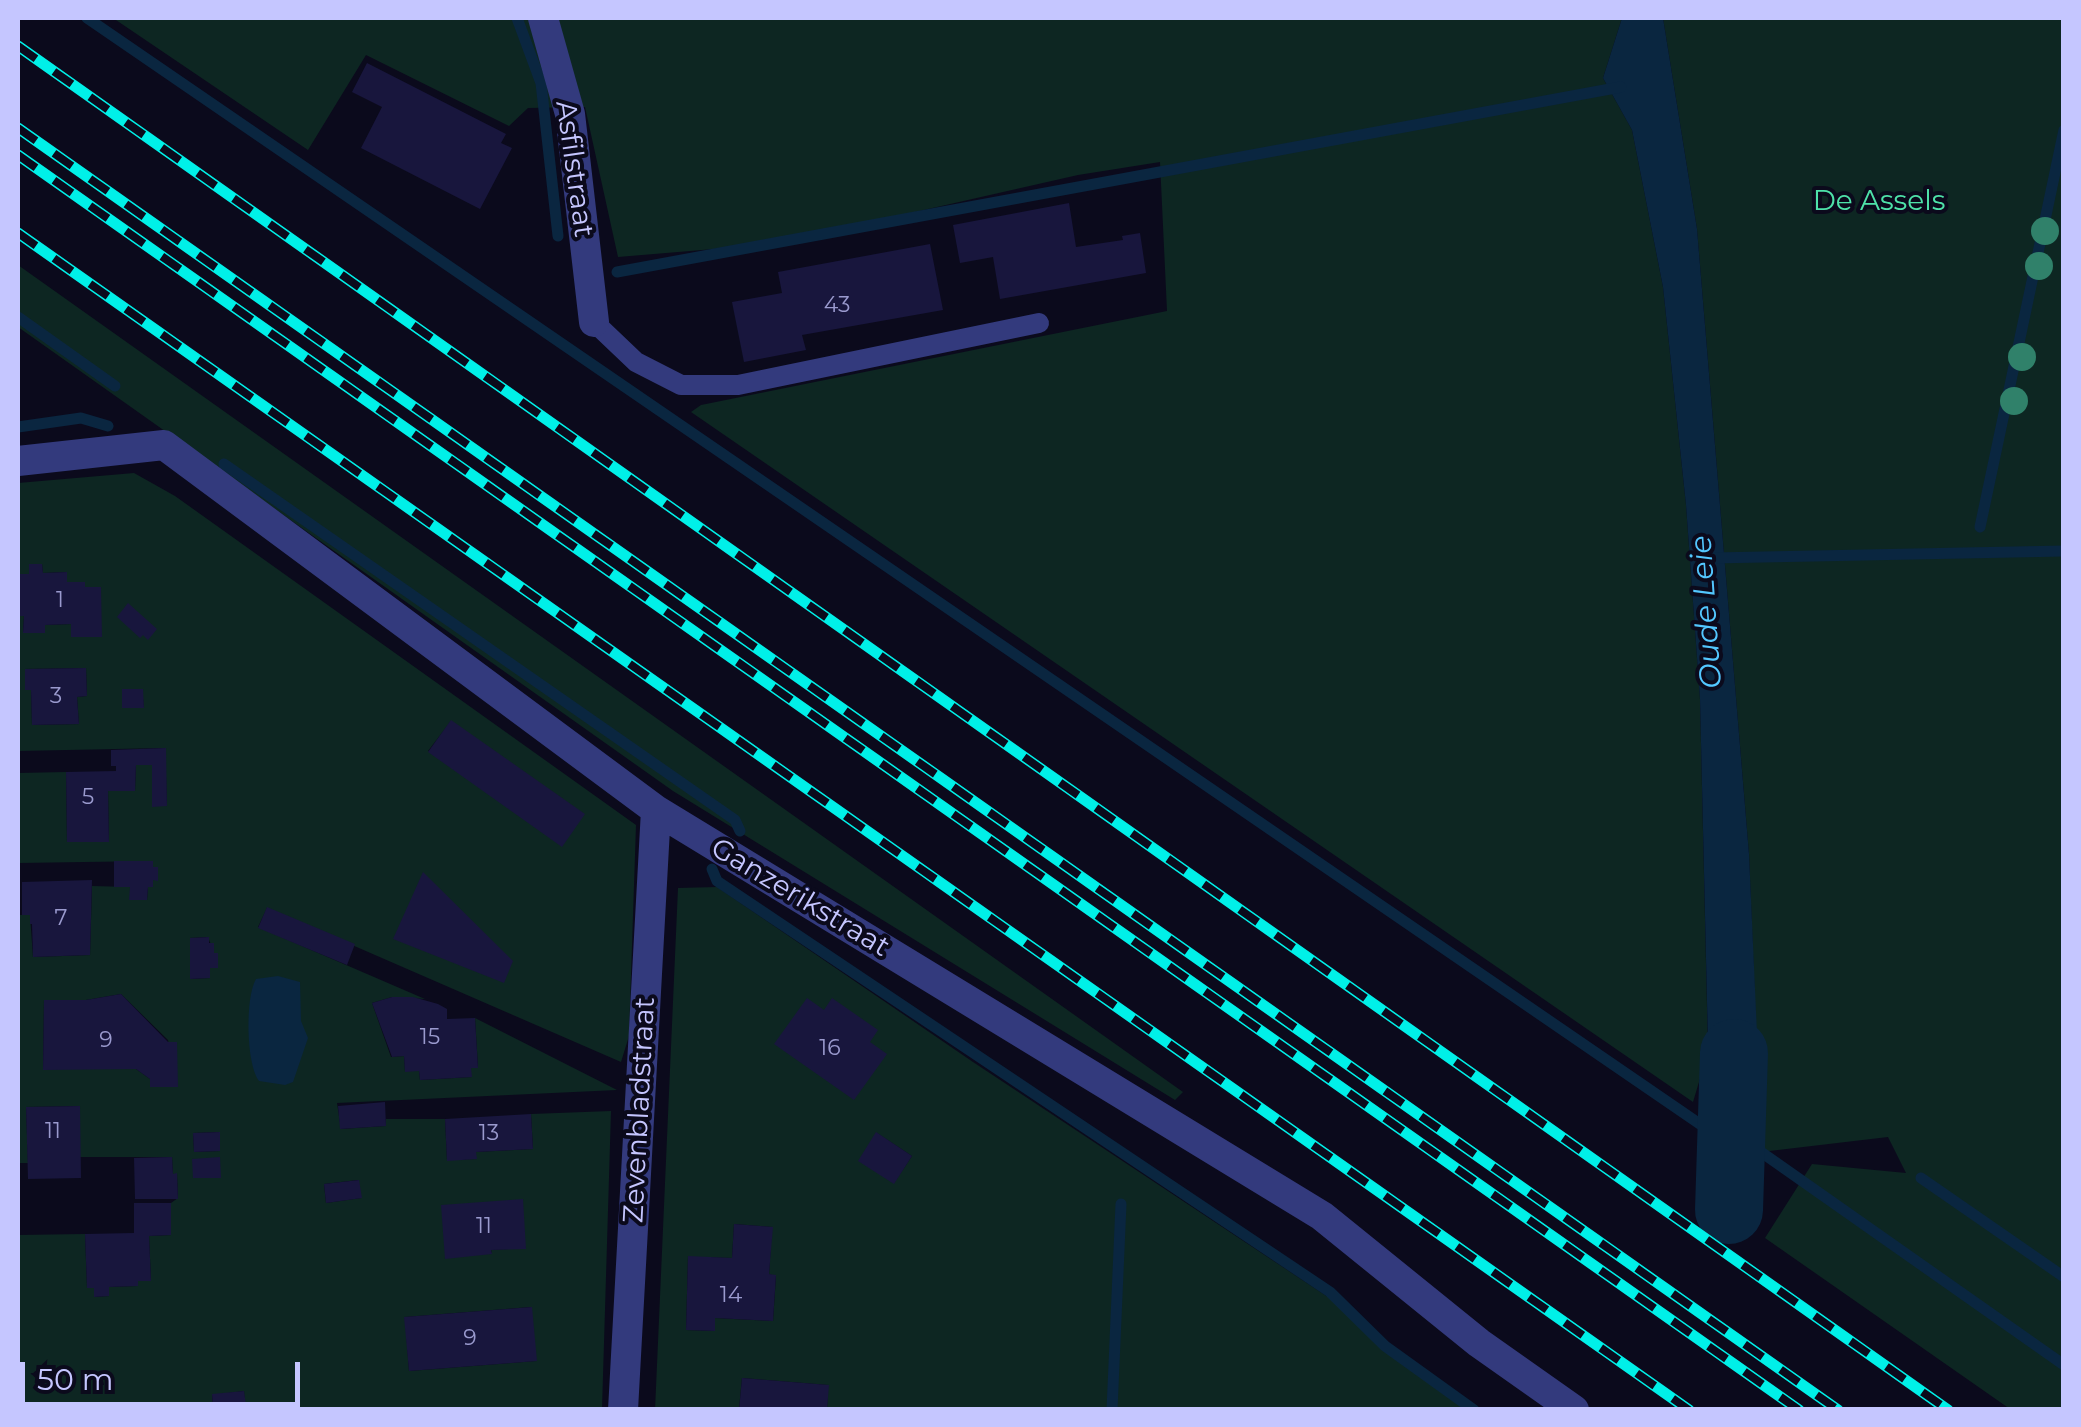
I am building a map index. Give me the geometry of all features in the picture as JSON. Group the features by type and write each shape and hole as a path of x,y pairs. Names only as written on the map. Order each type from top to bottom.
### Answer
{"street":[{"name":"Asfilstraat","path":"543,18 570,114 594,322"},
{"name":"Ganzerikstraat","path":"18,461 164,445 656,810 1322,1216 1479,1344 1574,1410"},
{"name":"Zevenbladstraat","path":"623,1410 656,810"}],"lane":[{"path":"594,322 636,362 681,385 738,385 1039,323"}],"green space":[{"path":"113,18 1622,18 1603,78 1632,130 1663,287 1686,505 1700,699 1708,1052 1693,1102 691,412 701,405 1167,311 1160,162 1078,175 774,244 618,257 585,107 528,108 509,126 366,55 308,150"},
{"name":"De Assels","path":"1663,18 2063,18 2063,1409 2010,1409 1765,1238 1812,1164 1906,1173 1888,1137 1761,1152 1749,854 1697,229"},
{"path":"18,265 1183,1092 1175,1100 673,791 18,327"},
{"path":"134,473 175,496 636,825 629,1036 621,1062 267,908 258,927 425,999 392,997 372,1003 391,1057 404,1056 405,1071 419,1071 420,1080 471,1077 471,1068 478,1067 475,1018 617,1090 337,1103 341,1129 385,1126 386,1119 445,1119 447,1160 476,1159 476,1152 533,1149 531,1114 611,1111 602,1409 18,1409 18,1235 85,1234 87,1287 94,1288 94,1297 109,1296 109,1287 151,1281 149,1236 171,1235 171,1203 178,1198 172,1157 80,1157 79,1106 26,1107 28,1163 18,1163 18,915 30,915 33,957 90,955 92,886 130,887 130,900 147,900 148,887 158,880 158,867 153,867 152,861 18,863 18,773 66,772 67,842 109,841 108,791 135,791 136,765 152,765 167,805 165,748 18,751 18,574 18,483","holes":["29,564 42,564 43,573 67,572 67,582 101,587 101,636 72,637 71,624 45,625 23,632 18,574 29,574","86,668 87,696 77,697 79,724 32,725 31,690 25,690 25,669","142,689 144,708 122,708 122,690","451,721 584,814 562,846 428,751","208,937 214,953 218,953 218,968 210,968 210,978 191,979 190,938","121,994 168,1040 177,1087 150,1087 150,1079 136,1069 43,1069 44,1001","219,1132 220,1151 194,1152 193,1133","358,1180 361,1198 326,1203 324,1184","441,1205 526,1248 491,1250 492,1253","531,1307 536,1361 409,1371 405,1317","244,1391 245,1405 213,1408 212,1395"]},
{"path":"717,887 1334,1301 1384,1347 1471,1409 827,1410 828,1385 742,1378 739,1409 655,1410 678,888","holes":["877,1133 912,1156 894,1183","734,1224 772,1227 769,1274 776,1276 773,1321 715,1318 714,1331 686,1330 688,1257 732,1258"]}],"water":[{"path":"1622,18 1663,18 1697,229 1749,854 1763,1168 1710,1131 1700,699 1686,505 1663,287 1632,130 1603,78"},
{"path":"278,976 300,982 301,1021 308,1038 293,1082 285,1085 259,1081 249,1046 252,988 256,979"}],"building":[{"path":"367,63 506,134 501,143 512,148 480,209 361,148 382,107 352,92"},
{"path":"1069,203 1076,247 1123,240 1122,236 1140,233 1146,273 1000,299 993,257 960,263 953,225"},
{"path":"930,244 943,310 802,335 806,350 744,362 732,302 782,293 778,272"},
{"path":"29,564 42,564 43,573 67,572 67,582 101,587 102,637 71,637 71,624 45,625 45,633 23,633 18,574 29,574"},
{"path":"128,603 157,629 148,640 143,635 140,638 117,617"},
{"path":"86,668 87,696 77,697 79,724 32,725 31,690 25,690 25,669"},
{"path":"122,689 143,689 144,708 122,708"},
{"path":"451,720 585,814 562,847 428,752"},
{"path":"166,748 167,806 152,807 152,765 136,765 135,791 108,791 109,842 67,842 66,772 116,771 116,766 111,766 111,750"},
{"path":"114,861 153,861 153,867 158,867 158,881 153,880 153,887 148,887 147,900 129,900 130,887 114,887"},
{"path":"423,872 513,961 504,983 393,939"},
{"path":"92,880 90,955 33,957 30,915 22,915 22,882"},
{"path":"267,907 355,944 347,965 258,928"},
{"path":"209,937 214,953 218,953 218,968 210,968 210,978 190,979 190,938"},
{"path":"121,994 168,1042 177,1042 178,1087 150,1087 150,1079 136,1069 43,1070 44,1000 86,1000"},
{"path":"392,997 413,997 438,1004 447,1009 447,1019 475,1018 478,1068 471,1068 472,1077 420,1080 419,1071 405,1072 404,1056 392,1057 372,1003"},
{"path":"807,998 824,1010 832,998 878,1030 870,1042 887,1054 854,1100 774,1044"},
{"path":"385,1102 386,1126 340,1129 338,1106"},
{"path":"80,1106 81,1178 28,1179 26,1107"},
{"path":"531,1114 533,1149 476,1152 477,1159 447,1161 445,1119"},
{"path":"220,1132 220,1151 194,1152 193,1133"},
{"path":"876,1132 912,1156 894,1184 858,1161"},
{"path":"172,1157 178,1199 135,1199 134,1158"},
{"path":"220,1157 221,1178 193,1178 192,1159"},
{"path":"359,1180 362,1198 326,1203 324,1184"},
{"path":"523,1199 526,1249 491,1250 492,1254 445,1259 441,1205"},
{"path":"134,1203 171,1203 171,1235 149,1236 151,1281 138,1281 138,1286 109,1287 109,1296 94,1297 94,1288 87,1288 85,1234 134,1233"},
{"path":"734,1224 773,1227 769,1274 776,1275 773,1321 715,1318 715,1331 686,1330 688,1256 732,1258"},
{"path":"532,1307 537,1361 409,1371 404,1317"},
{"path":"742,1378 829,1385 827,1410 739,1410"},
{"path":"244,1391 246,1405 213,1408 212,1394"}],"waterway":[{"path":"87,18 1710,1131"},
{"path":"517,18 541,83 558,236"},
{"path":"617,272 1621,87"},
{"path":"1980,527 2064,130"},
{"path":"18,317 115,386"},
{"path":"18,427 81,418 108,426"},
{"path":"224,464 735,820 740,831"},
{"path":"1713,558 2064,551"},
{"path":"712,869 717,881 1330,1292 1385,1346 1474,1410"},
{"name":"Oude Leie","path":"1729,1210 1734,1053"},
{"path":"1761,1152 2064,1365"},
{"path":"1921,1178 2064,1277"},
{"path":"1112,1410 1121,1204"}],"railway":[{"path":"18,46 1948,1410"},
{"path":"18,128 1838,1410"},
{"path":"18,155 1799,1410"},
{"path":"18,233 1689,1410"}]}
